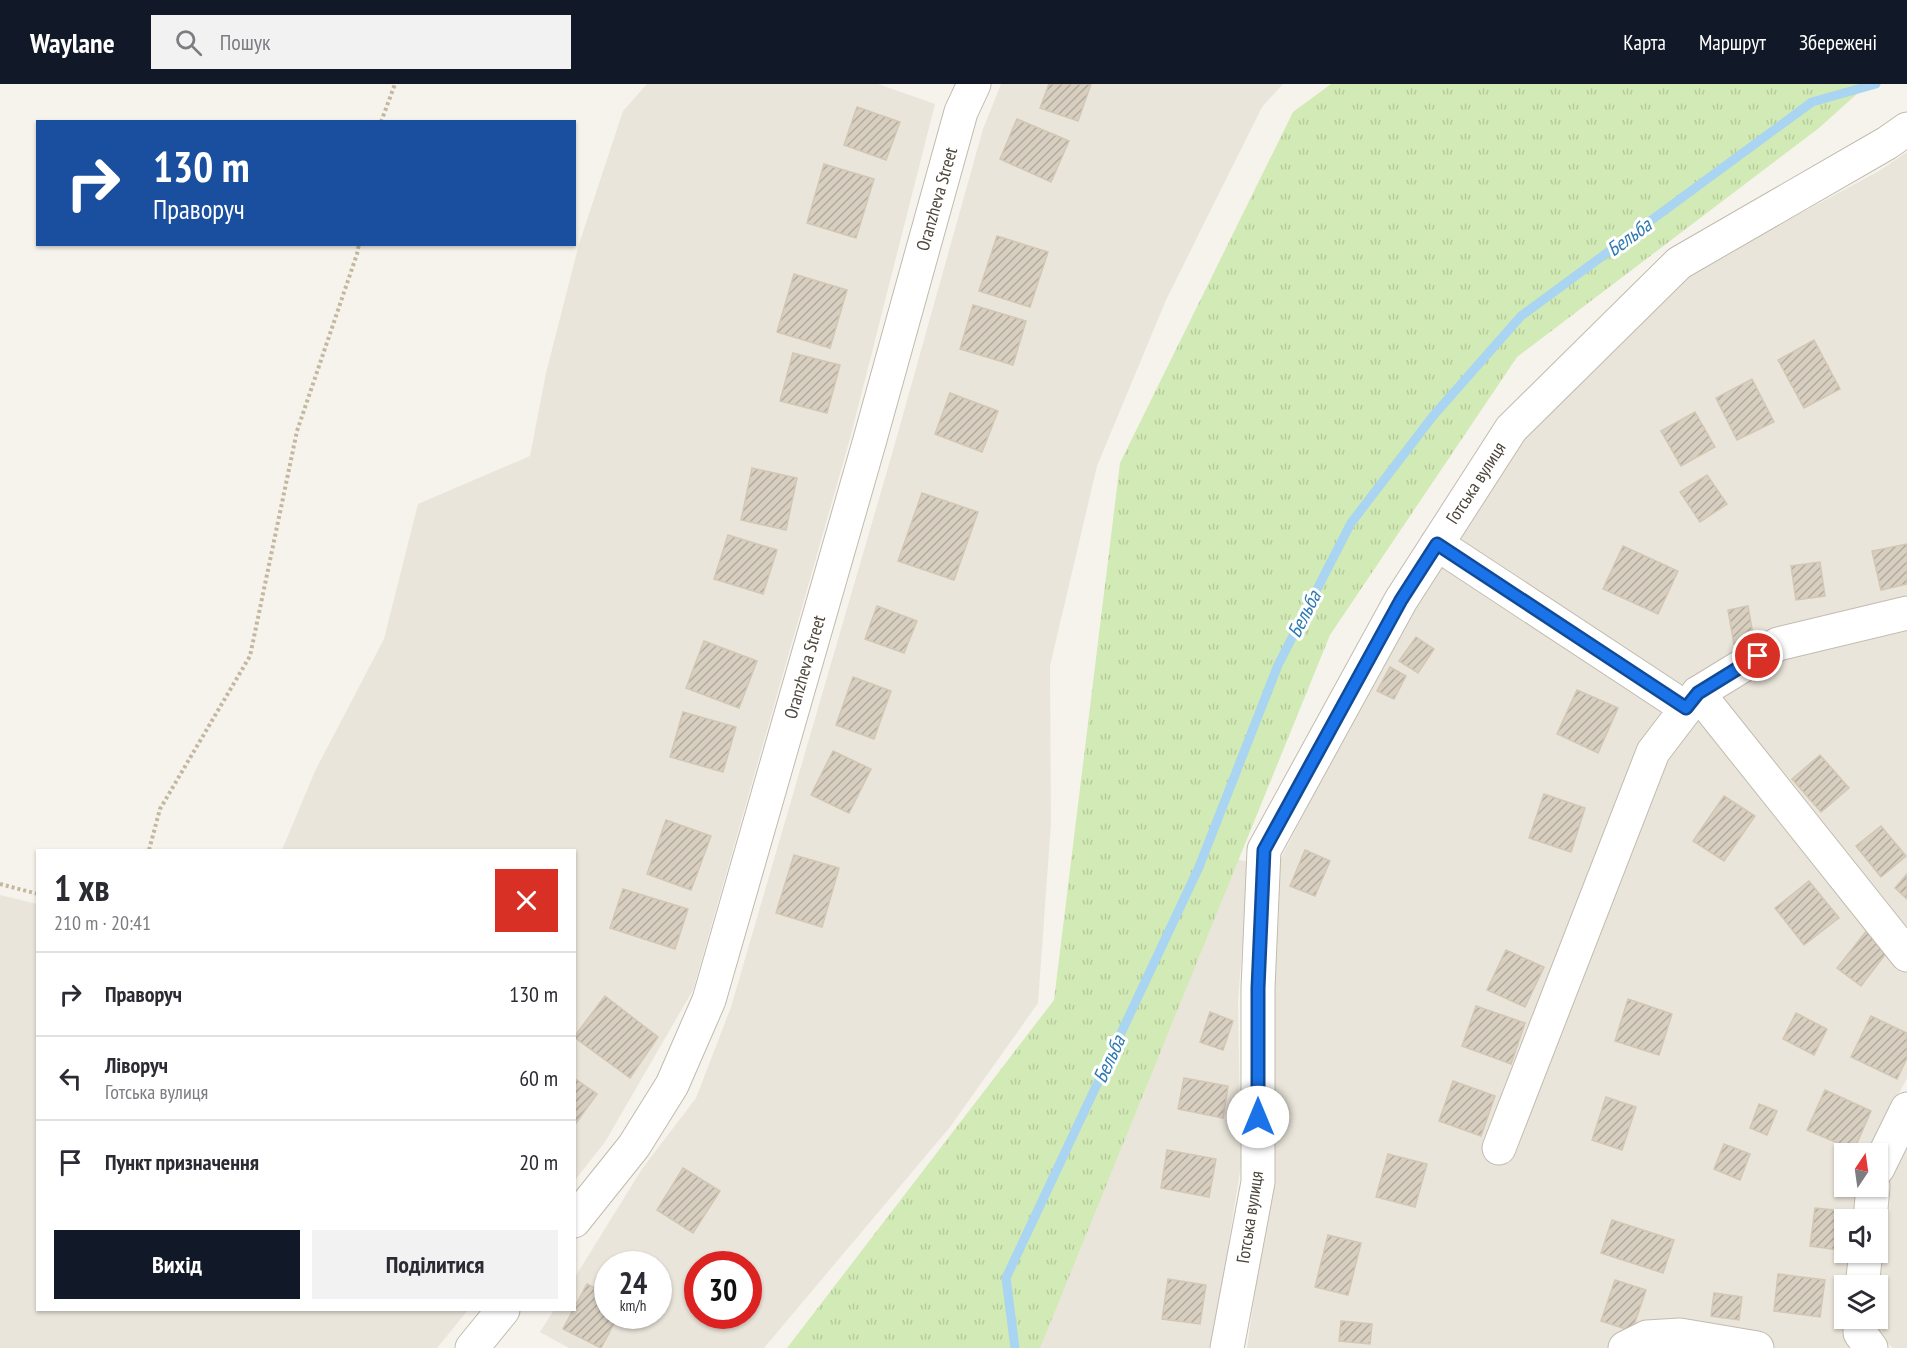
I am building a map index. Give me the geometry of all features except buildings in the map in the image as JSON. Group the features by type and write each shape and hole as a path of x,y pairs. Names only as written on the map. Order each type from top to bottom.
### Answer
{"street":[{"name":"Oranzheva Street","path":"576,1218 640,1138 672,1085 709,1000 869,444 961,112 974,84"},
{"name":"Готська вулиця","path":"1227,1348 1258,1182 1258,988 1264,850 1401,600 1511,429 1679,263 1887,143 1907,129"},
{"path":"1437,544 1692,701 1907,955"},
{"path":"1500,1148 1653,752 1692,701 1778,644 1907,613"},
{"path":"1888,1148 1907,1109"},
{"path":"472,1348 502,1311"},
{"path":"1860,1329 1871,1348"},
{"path":"1625,1348 1647,1337 1680,1335 1756,1348"}],"path":[{"path":"382,120 395,84"},
{"path":"149,849 160,809 250,656 297,431 358,246"},
{"path":"0,884 36,893"}],"shaded area":[{"path":"647,84 878,84 935,104 851,435 693,990 605,1142 576,1179 576,849 282,849 315,771 384,639 418,504 530,456 546,373 579,244 623,111"},
{"path":"1001,84 1283,84 1262,107 1166,300 1097,466 1050,666 1051,823 1038,1003 950,1127 764,1348 569,1348 540,1332 553,1311 576,1311 576,1275 642,1169 696,1098 731,1007 892,454 983,129"},
{"path":"1907,152 1907,605 1694,687 1490,1149 1515,1155 1663,760 1699,713 1786,659 1907,628 1907,1078 1893,1104 1877,1143 1834,1143 1834,1197 1861,1197 1859,1209 1834,1209 1834,1263 1853,1263 1851,1275 1834,1275 1834,1329 1848,1329 1854,1348 1247,1348 1270,1185 1276,868 1364,695 1516,435 1684,276 1879,171"},
{"path":"1221,856 1249,862 1238,1001 1241,1165 1212,1348 1036,1348"},
{"path":"0,895 36,904 36,1311 467,1311 437,1348 0,1348"},
{"path":"1907,1148 1907,1348 1893,1348 1874,1331 1874,1329 1888,1329 1888,1275 1878,1275 1879,1263 1888,1263 1888,1209 1883,1209 1884,1197 1888,1197 1888,1179"}],"green space":[{"path":"1331,84 1868,84 1819,128 1517,357 1330,635 1040,1348 787,1348 1054,1000 1120,463 1293,112"}],"waterway":[{"name":"Бельба","path":"1015,1348 1006,1278 1199,867 1278,665 1351,523 1433,416 1521,316 1812,102 1876,84"}],"route":[{"path":"1258,1117 1258,988 1264,850 1401,600 1437,544 1686,708 1698,693 1758,656"}]}
